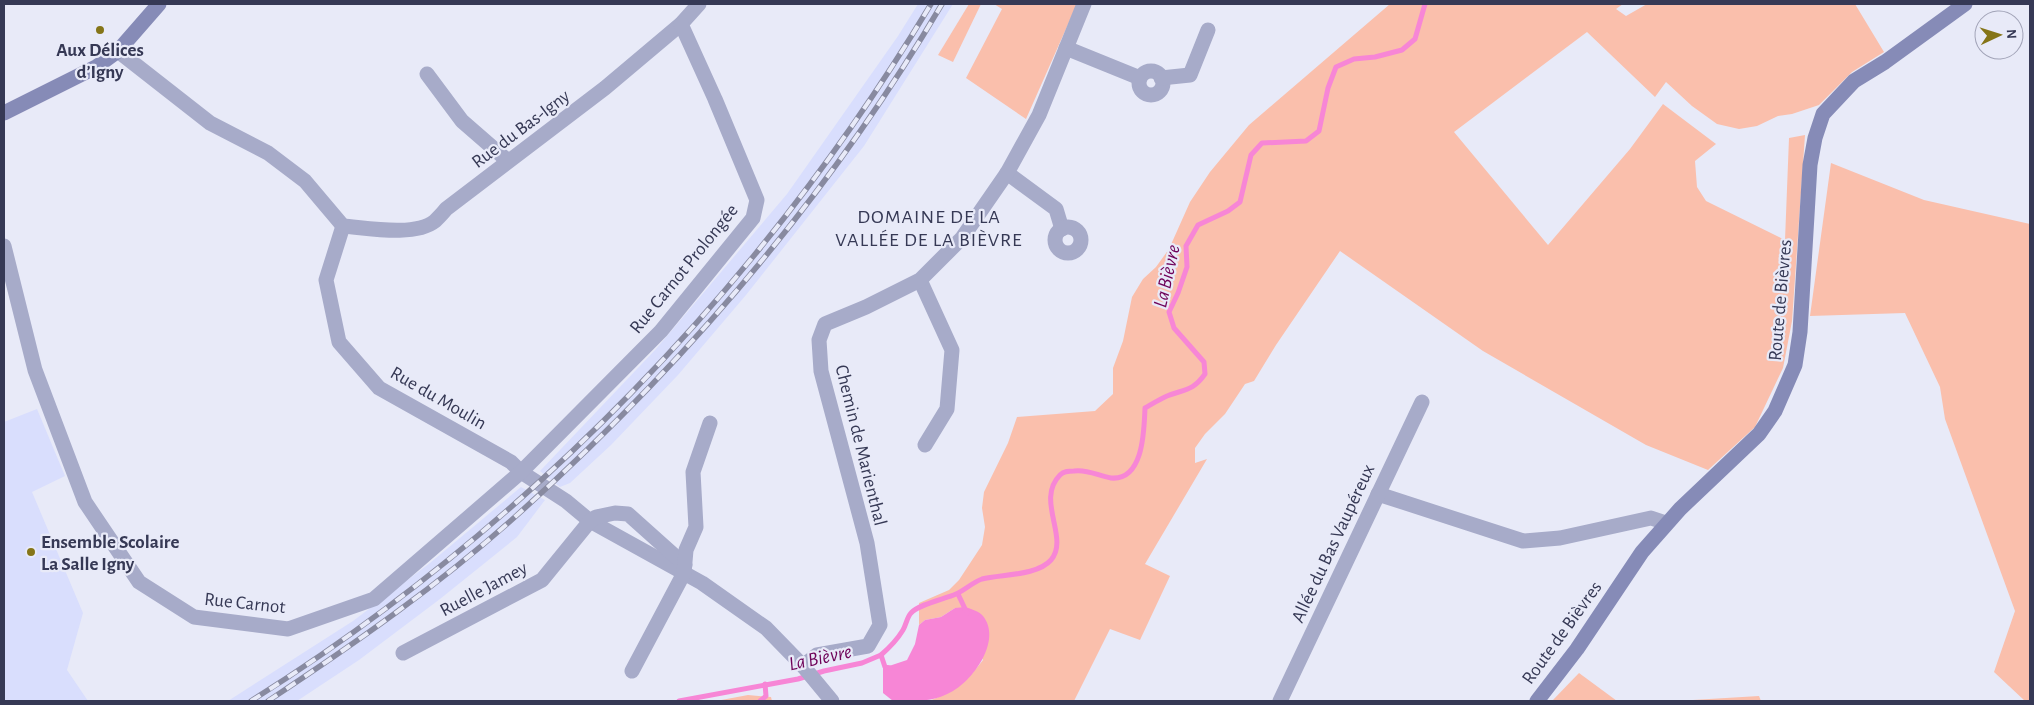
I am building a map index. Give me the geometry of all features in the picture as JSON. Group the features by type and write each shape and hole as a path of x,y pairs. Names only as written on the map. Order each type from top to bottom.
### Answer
{"street":[{"path":"4,113 84,74 118,51 159,4"},
{"name":"Rue du Bas-Igny","path":"343,226 406,230 417,228 436,220 446,209 605,88 681,24 699,4"},
{"name":"Chemin de Marienthal","path":"803,666 817,655 868,646 880,624 867,543 820,371 819,340 825,324 866,307 920,280 962,238 1007,173 1039,115 1084,4"},
{"name":"Route de Bièvres","path":"1537,701 1577,649 1642,552 1666,523 1759,434 1775,411 1795,365 1800,332 1810,165 1814,138 1823,114 1854,81 1885,62 1965,4"},
{"name":"Rue Carnot Prolongée","path":"521,472 661,331 753,218 756,200 681,24"},
{"path":"1066,48 1140,78 1145,73 1152,71 1162,78 1190,75 1208,30"},
{"path":"118,51 210,123 268,153 305,181 343,226"},
{"path":"427,74 462,121 508,161"},
{"path":"1007,173 1056,209 1062,229"},
{"name":"Rue du Moulin","path":"343,226 326,280 339,342 380,388 511,462 521,472 566,501 590,521 684,569"},
{"name":"Rue Carnot","path":"4,246 35,370 85,502 139,582 194,617 288,628 374,599 521,472"},
{"path":"920,280 952,350 946,409 925,445"},
{"name":"Allée du Bas Vaupéreux","path":"1280,701 1422,402"},
{"path":"632,671 684,569 686,550 696,527 693,472 710,423"},
{"path":"1378,494 1522,541 1560,538 1651,518 1666,523"},
{"name":"Rue du Moulin","path":"590,521 596,517 615,512 628,514 684,569 766,628 803,666 832,701"},
{"name":"Ruelle Jamey","path":"403,653 542,580 590,521"}],"shaded area":[{"path":"918,4 953,4 864,146 746,295 678,375 611,445 570,483 560,487 540,471 656,349 787,194 898,36"},
{"path":"969,4 981,4 953,62 938,55"},
{"path":"994,4 1077,4 1026,119 966,78 1002,9"},
{"path":"1390,4 1623,4 1616,9 1626,16 1647,4 1855,4 1884,52 1852,72 1819,105 1792,114 1778,116 1757,126 1739,129 1717,124 1692,106 1666,82 1655,97 1587,32 1454,132 1548,245 1630,149 1663,104 1716,144 1695,161 1697,187 1706,201 1785,240 1789,138 1805,135 1792,321 1783,368 1755,427 1708,470 1646,445 1483,351 1340,251 1276,345 1254,381 1245,384 1225,414 1205,434 1195,448 1195,463 1207,459 1145,564 1170,576 1140,640 1110,629 1074,701 929,701 959,685 983,660 955,608 941,617 925,620 919,625 919,603 949,590 959,580 982,545 985,527 982,508 984,492 1008,443 1017,417 1095,411 1113,394 1113,368 1123,341 1132,297 1143,279 1156,267 1169,249 1190,202 1210,172 1249,125"},
{"path":"1831,163 1924,200 2030,224 2030,701 2025,701 1994,672 2015,611 1945,419 1940,387 1905,313 1810,316"},
{"name":"Ensemble Scolaire La Salle Igny","path":"37,409 65,476 32,492 83,613 67,670 88,701 4,701 4,422"},
{"path":"521,487 545,500 517,537 440,599 359,660 297,701 228,701 353,621 430,563"},
{"path":"965,607 977,611 983,616 988,626 989,636 983,658 969,678 953,691 938,698 916,701 893,701 883,693 883,668 907,660 915,644 919,625 925,620 941,617 955,608"},
{"path":"1579,673 1617,701 1552,701"},
{"path":"748,695 771,697 772,701 716,701"},
{"path":"1759,696 1761,701 1676,701"}],"waterway":[{"name":"La Bièvre","path":"881,655 901,634 910,615 920,607 956,594 982,579 1028,572 1045,565 1051,560 1056,551 1057,541 1051,496 1053,485 1060,475 1068,471 1084,471 1111,478 1122,477 1130,471 1136,463 1143,440 1145,408 1167,396 1192,387 1205,374 1204,362 1174,328 1169,312 1187,267 1186,246 1198,225 1228,211 1240,202 1251,155 1262,143 1306,141 1319,131 1328,88 1336,67 1354,59 1375,57 1402,50 1415,39 1425,4"},
{"name":"La Bièvre","path":"958,594 967,613"},
{"name":"La Bièvre","path":"679,701 798,679 862,663 881,655 885,667 890,668"},
{"name":"La Bièvre","path":"760,701 766,696 765,684"}],"railway":[{"path":"251,701 353,633 450,558 544,478 632,392 715,302 793,207 865,107 931,4"},
{"path":"268,701 364,636 457,566 516,516 637,400 749,276 801,211 851,144 898,75 942,4"}],"place":[{"name":"Aux Délices d’Igny","path":"100,30"},
{"name":"Ensemble Scolaire La Salle Igny","path":"31,552"}],"district":[{"name":"DOMAINE DE LA VALLÉE DE LA BIÈVRE","path":"929,228"}]}
